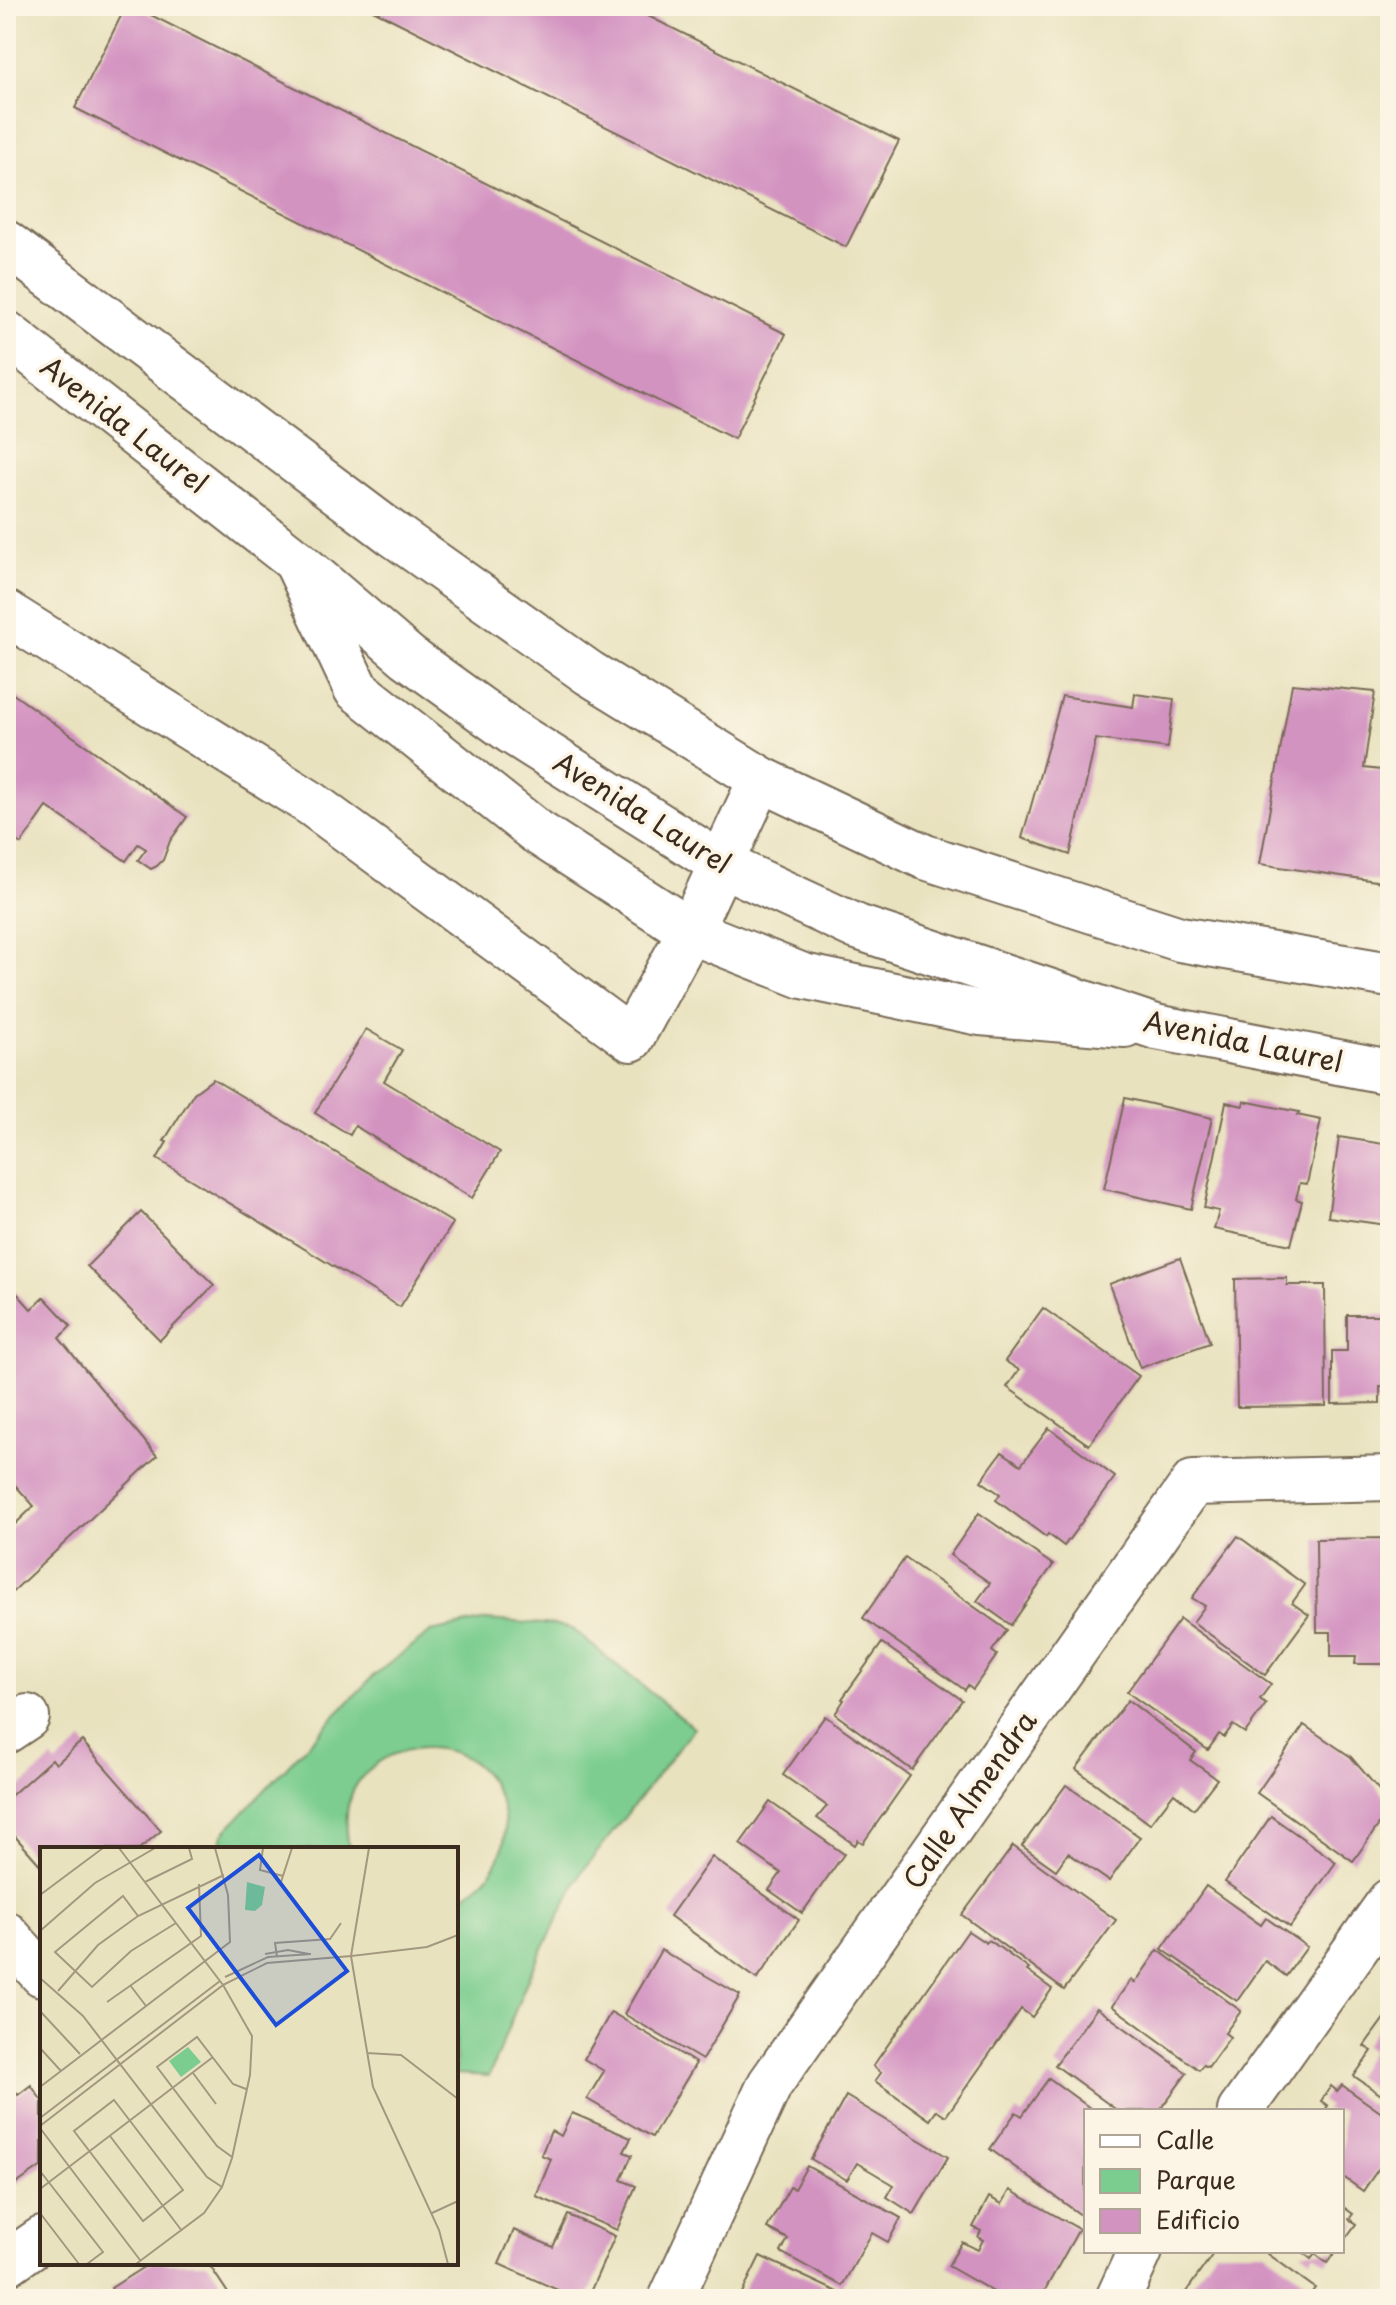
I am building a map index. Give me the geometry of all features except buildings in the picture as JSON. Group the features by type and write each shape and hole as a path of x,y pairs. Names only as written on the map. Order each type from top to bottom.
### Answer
{"street":[{"path":"6,218 52,277"},
{"path":"6,243 393,534 589,673 761,779 925,857 1180,939 1390,975"},
{"name":"Avenida Laurel","path":"6,333 296,561 408,657 512,732 721,864 857,927 1156,1027 1390,1072"},
{"path":"296,561 356,689 537,832 690,931 803,976 965,1010 1156,1027"},
{"path":"6,613 312,804 631,1039 690,931 761,779"},
{"name":"Calle Almendra","path":"671,2299 770,2084 1193,1483 1390,1478"},
{"path":"1241,2109 1390,1901"},
{"path":"6,1934 40,1972"},
{"path":"6,2264 40,2240"},
{"path":"1118,2299 1139,2253"}],"green space":[{"path":"486,1620 572,1629 694,1728 581,1873 529,1976 489,2076 458,2074 458,1899 488,1876 496,1864 505,1834 504,1818 494,1787 474,1763 460,1755 430,1748 400,1752 374,1766 354,1789 349,1804 349,1847 220,1847 223,1834 374,1675 431,1632"}]}
